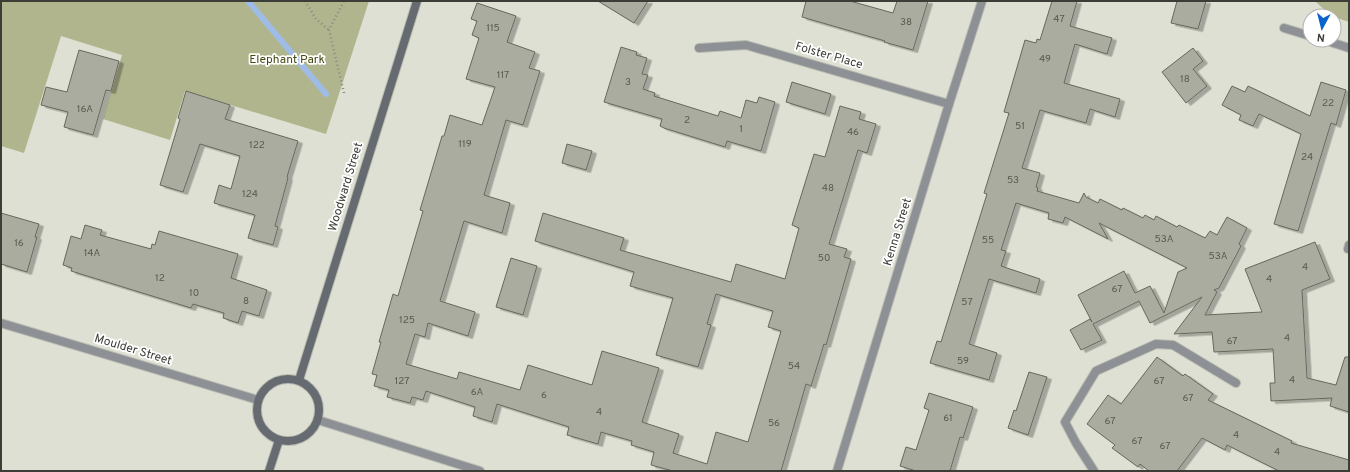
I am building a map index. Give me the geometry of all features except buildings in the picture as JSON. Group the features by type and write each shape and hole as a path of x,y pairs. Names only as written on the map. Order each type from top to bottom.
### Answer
{"street":[{"name":"Woodward Street","path":"298,380 417,1"},
{"name":"Kenna Street","path":"837,471 982,1"},
{"path":"1284,28 1302,34"},
{"name":"Folster Place","path":"700,48 746,44 949,104"},
{"name":"Moulder Street","path":"1,323 258,400"},
{"path":"1094,471 1076,443 1065,422 1096,371 1156,344 1173,345 1236,383"},
{"path":"289,378 298,380 310,388 318,400 318,420 314,428 307,435 289,441 279,440 270,436 263,429 258,420 256,410 258,400 262,391 269,384 278,380 289,378"},
{"path":"318,420 480,471"},
{"path":"269,471 279,440"}],"path":[{"path":"305,1 316,19 329,30 344,93"},
{"path":"329,30 344,1"}],"green space":[{"name":"Elephant Park","path":"1,1 369,1 326,134 185,91 170,140 103,119 122,55 61,36 24,153 1,146"},
{"path":"1315,1 1349,1 1349,22 1342,20 1342,8 1322,8"}],"waterway":[{"path":"248,1 326,94"}]}
